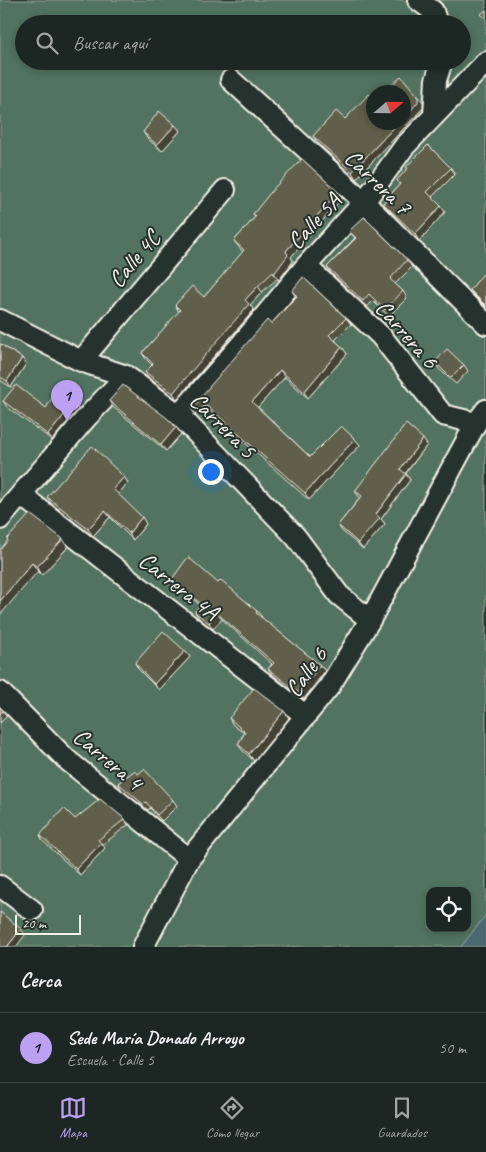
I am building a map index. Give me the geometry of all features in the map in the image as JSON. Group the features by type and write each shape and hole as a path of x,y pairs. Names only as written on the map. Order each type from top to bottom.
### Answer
{"street":[{"path":"418,0 433,12 434,15"},
{"name":"Calle 5A","path":"180,414 306,266 364,202 404,148 486,62"},
{"path":"434,116 436,80 439,70"},
{"name":"Carrera 7","path":"232,80 364,202 486,324"},
{"name":"Calle 4C","path":"81,361 224,190"},
{"name":"Carrera 6","path":"306,266 381,336 443,415 481,417"},
{"name":"Carrera 5","path":"0,320 81,361 126,376 180,414 296,537 339,595 370,620"},
{"path":"0,520 87,417 126,376"},
{"name":"Calle 6","path":"143,947 189,858 329,687 370,620 481,417"},
{"name":"Carrera 4A","path":"21,495 306,716"},
{"name":"Carrera 4","path":"0,692 66,759 189,858"},
{"path":"0,886 32,910"}],"green space":[{"path":"0,0 486,0 486,915 461,947 0,947"}],"water":[{"path":"486,915 486,947 461,947"}],"building":[{"path":"486,10 486,19 481,14"},
{"path":"401,76 409,85 391,85"},
{"path":"411,88 418,96 418,102 411,110"},
{"path":"366,97 366,130 391,130 352,172 313,136 336,111 345,119"},
{"path":"159,111 175,125 157,145 143,132"},
{"path":"428,145 451,168 427,192 441,206 415,234 383,203 400,184 397,180 408,168 406,167"},
{"path":"302,159 338,192 286,251 288,255 274,274 273,272 245,300 249,304 173,393 145,372 153,364 142,353 180,310 175,305 192,286 204,297 244,250 234,241 256,216 253,214 275,187"},
{"path":"364,217 407,260 390,279 403,291 385,310 369,294 363,301 327,267 356,238 349,231"},
{"path":"483,274 486,277 486,306 470,290"},
{"path":"303,277 346,318 329,335 342,347 304,392 280,370 252,402 310,457 341,426 355,439 305,493 200,400 191,408 267,320 271,324 297,296 292,291"},
{"path":"0,344 22,358 7,381 0,377"},
{"path":"447,349 464,365 451,378 435,362"},
{"path":"16,385 46,408 58,389 74,403 48,435 3,401"},
{"path":"123,385 176,427 161,445 109,401"},
{"path":"406,424 423,439 400,469 406,474 376,514 380,518 358,543 338,525 362,496 355,491"},
{"path":"92,446 124,477 113,489 142,517 129,533 105,511 88,529 47,497"},
{"path":"30,514 63,539 37,567 32,563 0,601 0,550 7,539"},
{"path":"188,557 218,583 221,580 257,611 256,613 320,665 299,693 268,669 274,663 217,613 209,623 195,612 201,604 172,579"},
{"path":"163,631 185,651 154,684 135,663"},
{"path":"254,688 284,711 249,754 238,744 245,732 229,718"},
{"path":"144,769 173,800 157,815 146,802 143,804 118,783 134,771 138,774"},
{"path":"100,799 125,819 98,840 101,843 76,869 40,835 64,808 75,819"},
{"path":"0,912 21,929 7,947 0,947"}],"place":[{"name":"Sede María Donado Arroyo","path":"67,421"}]}
